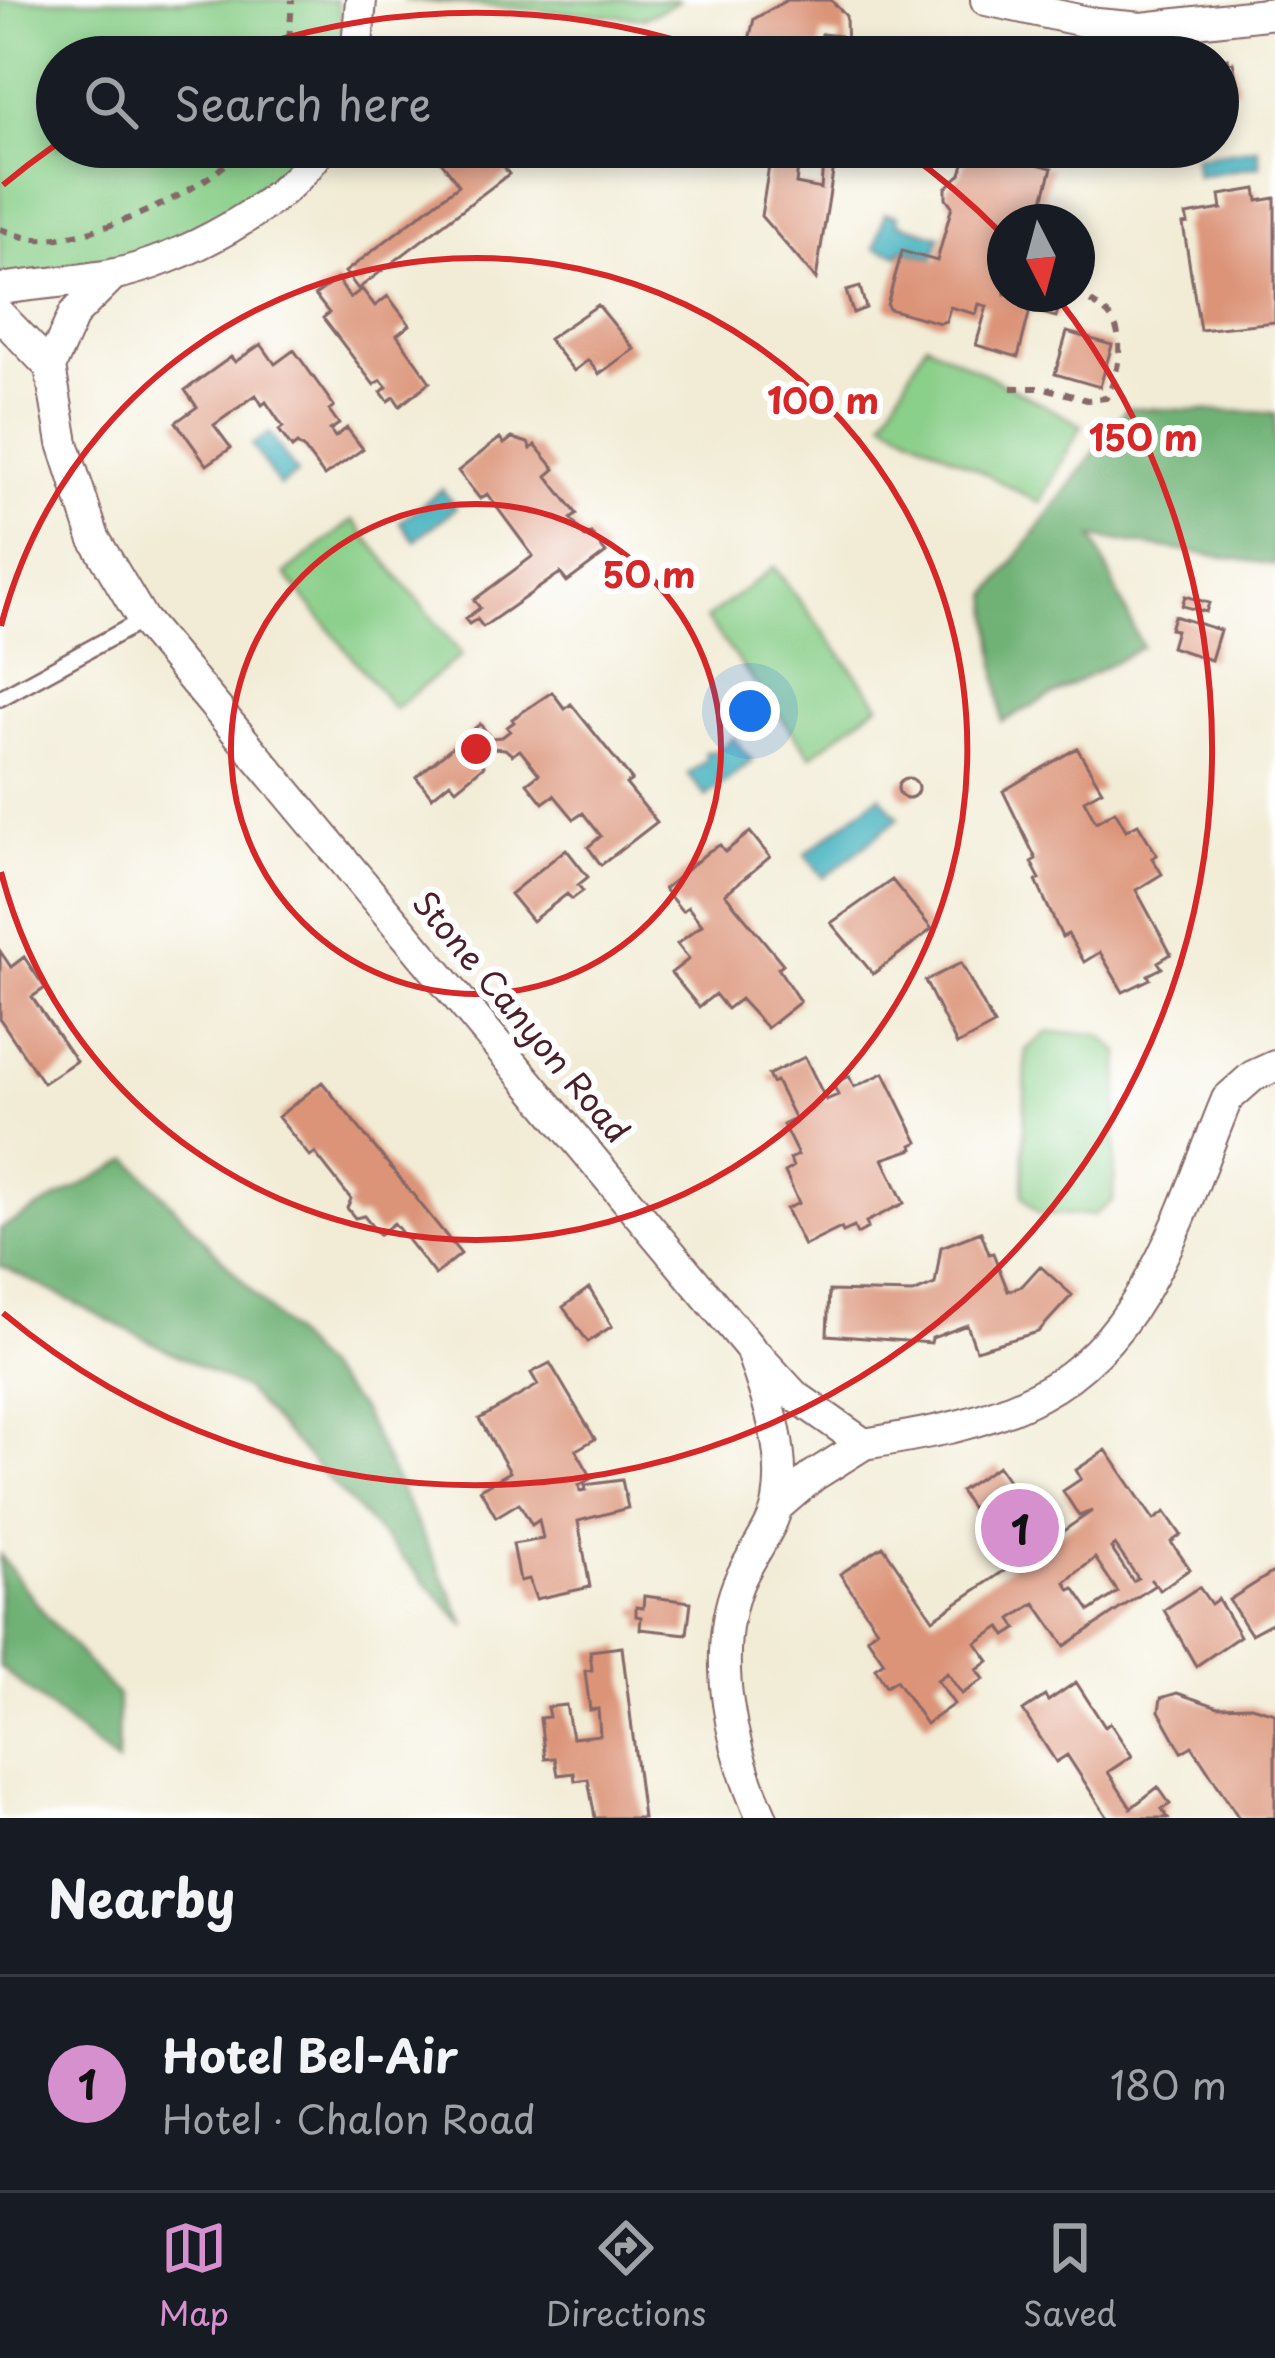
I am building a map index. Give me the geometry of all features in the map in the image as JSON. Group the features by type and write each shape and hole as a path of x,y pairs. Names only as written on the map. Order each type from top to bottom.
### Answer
{"street":[{"path":"358,36 362,0"},
{"path":"986,0 1097,24 1142,28 1275,13"},
{"path":"0,290 114,274 183,249 261,208 309,168"},
{"path":"0,315 50,367 74,314 114,274"},
{"name":"Stone Canyon Road","path":"50,367 63,442 94,538 143,620 750,1348 774,1426 781,1471 778,1506 736,1589 727,1682 745,1780 762,1818"},
{"path":"778,1506 813,1476 864,1444 994,1415 1040,1395 1083,1368 1144,1295 1227,1100 1253,1076 1275,1066"},
{"path":"750,1348 794,1395 864,1444"}],"lane":[{"path":"0,698 143,620"}],"path":[{"path":"289,36 292,0"},
{"path":"0,229 34,239 73,236 187,193 223,168"},
{"path":"1011,388 1046,388 1087,400 1106,398 1119,337 1110,317 1095,306"}],"green space":[{"path":"0,0 336,0 346,36 36,36 36,168 293,168 183,249 0,289"},
{"path":"403,0 681,0 645,18"},
{"path":"926,343 1082,425 1040,503 884,420"},
{"path":"1127,408 1275,413 1275,565 1093,537 1142,647 1002,722 989,595"},
{"path":"353,520 462,655 394,709 285,574"},
{"path":"774,567 879,704 811,756 706,619"},
{"path":"1048,1032 1099,1034 1120,1053 1113,1201 1094,1215 1039,1214 1023,1196 1026,1050"},
{"path":"130,1159 362,1411 467,1627 244,1389 0,1265 0,1229"},
{"path":"0,1555 47,1617 118,1696 117,1763 0,1667"}],"water":[{"path":"1257,148 1260,166 1197,176 1196,168 1239,168 1239,151"},
{"path":"885,213 898,216 897,223 940,236 934,258 875,248"},
{"path":"270,433 297,474 279,486 252,445"},
{"path":"442,489 456,508 415,541 400,522"},
{"path":"733,738 752,761 706,797 688,774 706,760 705,752 717,751"},
{"path":"880,795 899,818 824,878 805,854"}],"building":[{"path":"787,0 831,0 846,16 846,36 750,36 754,19"},
{"path":"446,168 504,168 509,174 358,289 345,272 459,185"},
{"path":"769,168 798,168 796,184 821,189 823,168 834,168 816,279 761,216"},
{"path":"963,168 1052,168 1042,204 987,204 987,306 979,304 976,314 950,307 946,321 940,323 887,305 902,251 937,261 952,206 946,188"},
{"path":"1256,189 1258,201 1275,198 1275,322 1200,330 1183,224 1188,223 1186,215 1222,209 1220,195"},
{"path":"337,279 350,298 362,289 375,306 388,296 410,325 397,335 430,382 400,406 394,397 388,401 381,392 387,387 381,380 374,385 323,318 329,313 315,295"},
{"path":"860,287 866,308 853,313 846,291"},
{"path":"598,305 634,349 599,374 588,360 574,371 548,339"},
{"path":"987,306 987,312 1029,312 1018,357 976,345"},
{"path":"1067,332 1112,345 1100,387 1055,374"},
{"path":"261,344 275,364 294,350 334,406 329,410 339,424 330,430 335,437 347,428 363,449 324,476 305,450 297,444 292,448 279,430 283,427 256,395 214,425 231,448 207,465 176,422 197,407 185,390 231,357 235,362"},
{"path":"500,438 504,444 512,438 528,443 531,449 535,445 555,469 547,476 577,514 571,519 585,537 591,533 606,553 567,582 560,573 483,627 477,619 469,624 465,619 480,608 474,600 533,556 487,494 480,499 458,471"},
{"path":"1185,596 1209,603 1206,612 1182,606"},
{"path":"1174,616 1220,630 1211,660 1171,647"},
{"path":"552,692 565,709 571,704 632,780 626,784 657,822 601,865 588,847 601,836 583,813 574,819 554,795 543,803 527,783 539,774 520,750 512,755 492,748 479,759 484,766 456,789 450,782 432,797 416,777 480,724 491,738 502,737 510,731 507,727 512,719"},
{"path":"1077,748 1102,790 1084,800 1096,822 1115,811 1126,830 1138,824 1157,855 1152,858 1162,874 1136,890 1171,954 1158,962 1162,968 1148,975 1150,979 1123,992 1100,952 1084,962 1068,934 1062,937 1036,881 1040,879 1031,862 1036,859 1003,791"},
{"path":"908,778 918,788 908,798 898,788"},
{"path":"750,832 770,857 725,894 783,964 778,968 800,1002 767,1028 740,999 727,1009 715,994 699,1007 671,973 689,959 677,944 702,925 664,889 709,851 720,845 725,852"},
{"path":"566,849 588,877 578,885 583,891 572,899 567,894 532,921 510,894"},
{"path":"892,880 932,929 873,974 831,923"},
{"path":"0,951 11,967 24,957 45,988 32,997 76,1061 43,1083 0,1019"},
{"path":"961,963 994,1025 957,1045 925,981"},
{"path":"805,1057 826,1100 838,1095 833,1084 849,1076 854,1087 884,1073 918,1142 913,1149 883,1159 904,1203 866,1222 868,1228 857,1234 854,1227 843,1232 841,1228 804,1246 786,1209 799,1203 785,1172 793,1167 790,1159 798,1155 783,1125 795,1119 776,1081 772,1083 768,1075"},
{"path":"322,1082 461,1254 435,1275 394,1223 379,1235 364,1216 355,1218 347,1208 351,1199 315,1153 310,1157 278,1117"},
{"path":"981,1232 1008,1291 1022,1286 1040,1266 1072,1295 1038,1332 976,1350 967,1325 932,1338 931,1343 827,1335 829,1291 913,1293 935,1284 941,1247"},
{"path":"589,1288 612,1326 588,1342 563,1307"},
{"path":"550,1363 595,1439 576,1450 592,1478 579,1485 580,1491 586,1490 585,1485 622,1480 628,1508 578,1521 590,1587 536,1599 529,1579 520,1581 513,1544 543,1539 539,1520 532,1525 519,1503 496,1517 480,1489 510,1472 479,1419 538,1385 531,1373"},
{"path":"1106,1450 1154,1520 1165,1512 1181,1535 1171,1542 1190,1569 1160,1590 1150,1579 1155,1585 1065,1646 1035,1603 1011,1619 1017,1629 1006,1636 1000,1627 976,1643 989,1661 977,1670 984,1679 962,1694 947,1673 937,1680 954,1704 926,1724 896,1680 886,1686 875,1668 884,1662 867,1637 877,1629 840,1574 883,1546 933,1619 1011,1566 960,1491 998,1466 1032,1515 1038,1510 1056,1536 1092,1511 1079,1516 1063,1491 1081,1479 1076,1470","holes":["1115,1545 1138,1578 1133,1581 1111,1548","1095,1558 1118,1592 1090,1611 1065,1582"]},
{"path":"1275,1571 1275,1621 1251,1634 1229,1600"},
{"path":"1199,1587 1211,1604 1218,1599 1240,1636 1196,1666 1164,1610"},
{"path":"644,1596 691,1602 687,1634 640,1629 636,1607 643,1608"},
{"path":"622,1647 643,1818 595,1818 588,1779 575,1781 574,1773 558,1775 555,1758 545,1759 540,1718 549,1717 547,1707 566,1705 572,1738 600,1735 598,1709 590,1710 585,1671 592,1670 590,1651"},
{"path":"1076,1682 1105,1727 1110,1723 1132,1756 1108,1772 1131,1808 1158,1787 1170,1804 1162,1809 1168,1818 1108,1818 1067,1755 1056,1762 1023,1711"},
{"path":"1177,1693 1218,1707 1251,1706 1275,1713 1275,1818 1239,1818 1192,1746 1182,1752 1159,1711 1161,1698"}],"place":[{"name":"Hotel Bel-Air","path":"1020,1528"}]}
